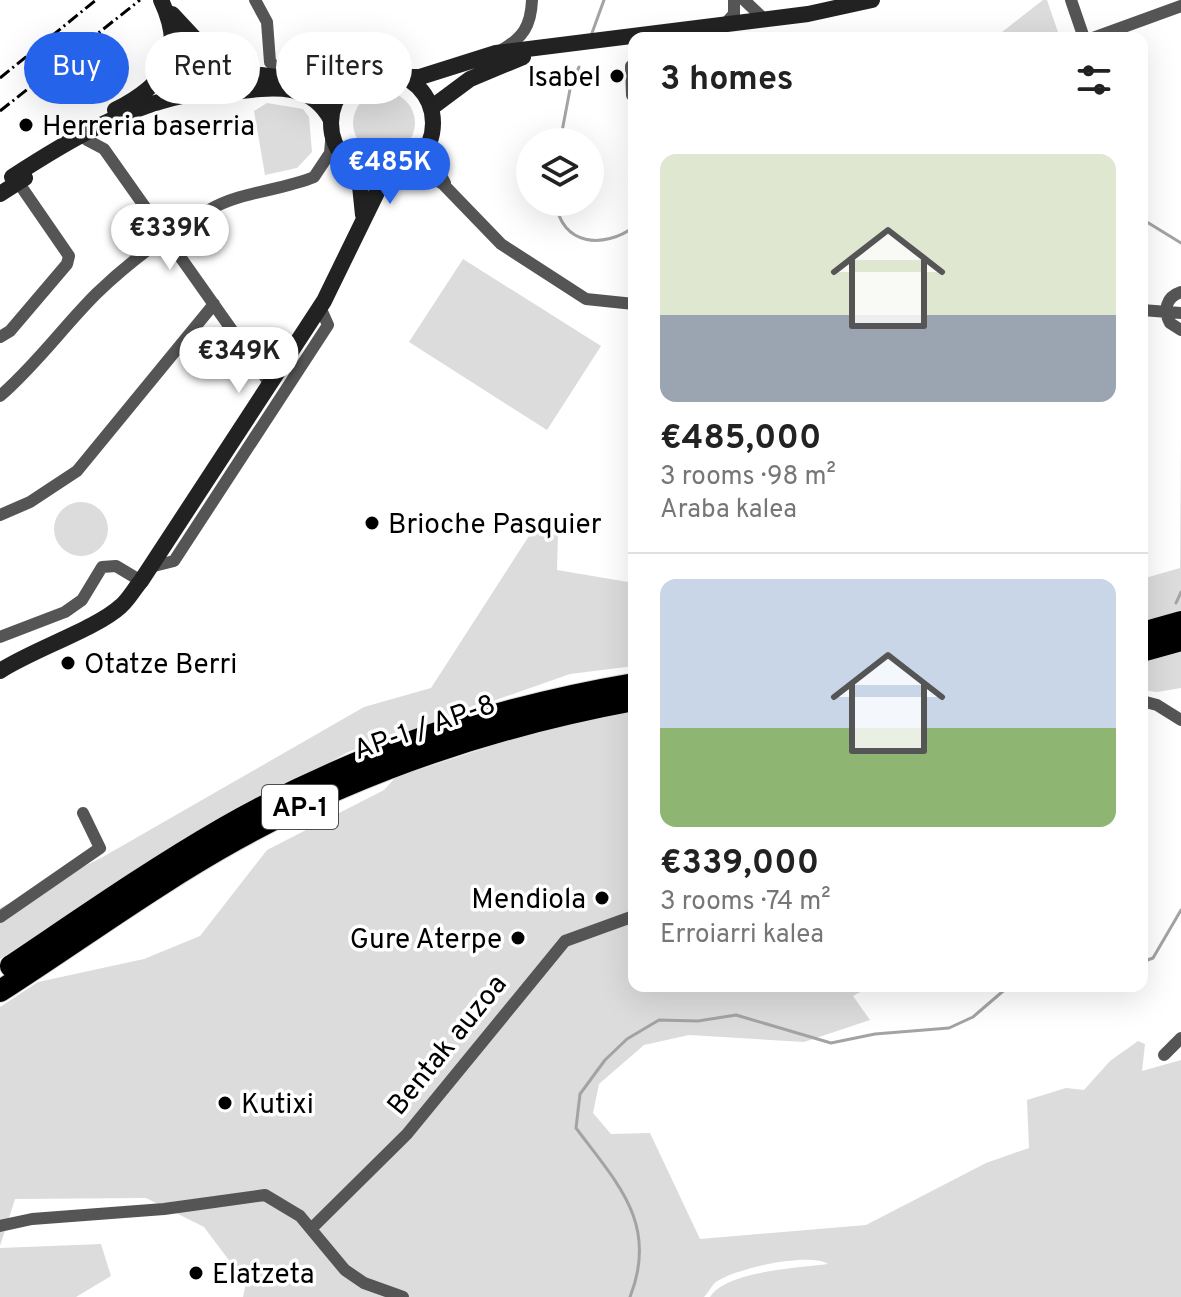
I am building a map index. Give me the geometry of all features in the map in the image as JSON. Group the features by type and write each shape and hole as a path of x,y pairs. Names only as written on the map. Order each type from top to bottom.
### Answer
{"highway":[{"path":"1148,631 1181,622"},
{"path":"1148,649 1181,640"},
{"name":"AP-1 / AP-8","path":"0,973 190,847 304,786 383,753 465,724 547,701 628,685"},
{"name":"AP-1 / AP-8","path":"0,991 198,861 311,801 469,739 551,717 628,701"}],"main road":[{"path":"161,0 193,39 219,62 243,73 276,80"},
{"path":"0,194 12,178 87,124 128,103 154,83 173,52 175,37 161,0"},
{"path":"662,32 826,12 872,0"},
{"path":"706,32 827,17 889,0"},
{"path":"412,77 496,53 628,36"},
{"path":"431,108 470,79 512,60 552,50 628,42"},
{"path":"347,160 369,172 386,174 404,169 420,157 430,140 431,108 423,93 412,84"},
{"path":"12,178 57,148 133,111 158,104"},
{"path":"12,178 87,140 173,104"},
{"path":"321,104 337,146 360,186 363,222"},
{"path":"331,125 335,104"},
{"path":"0,671 121,605 145,574 320,307 363,222 376,188 386,174"}],"street":[{"path":"255,0 267,22 270,62 276,71"},
{"path":"496,53 522,37 532,14 532,0"},
{"path":"725,24 734,14 734,0"},
{"path":"744,0 764,19"},
{"path":"1071,0 1082,32"},
{"path":"1110,32 1181,6"},
{"path":"0,396 30,370 96,294 167,238 211,209 247,194 314,177 330,153 331,125"},
{"path":"87,140 104,149 270,384"},
{"path":"430,140 436,166 449,189"},
{"path":"404,169 428,175 449,189 501,244 586,299 628,303"},
{"path":"0,337 10,331 67,264 69,256 12,178"},
{"path":"1181,292 1168,300 1165,310 1170,323 1181,330"},
{"path":"0,515 30,502 77,471 214,304"},
{"path":"0,637 65,612 82,600 102,567 116,566 145,574 174,561 328,325 320,307"},
{"path":"1148,310 1181,313"},
{"path":"1148,703 1181,720"},
{"path":"0,917 100,848 83,813"},
{"name":"Bentak auzoa","path":"312,1228 407,1134 565,941 628,918"},
{"path":"1164,1055 1181,1038"},
{"path":"0,1226 32,1219 207,1205 255,1194 286,1206 312,1228 345,1270 364,1283 403,1297"}],"shaded area":[{"path":"1047,0 1058,32 1002,32"},
{"path":"267,103 303,109 309,117 312,152 297,168 265,175 254,111"},
{"path":"360,104 408,104 415,117 415,129 410,140 390,154 378,154 367,149 353,129 353,117"},
{"path":"463,259 601,346 547,430 409,342"},
{"path":"1181,436 1181,688 1148,691 1148,577 1180,568"},
{"path":"81,502 100,510 108,529 100,548 81,556 62,548 54,529 62,510"},
{"path":"538,522 558,534 557,570 628,582 628,667 570,674 348,752 139,867 0,959 0,908 101,858 364,707 431,688"},
{"path":"628,713 628,992 860,992 853,996 870,1020 804,1042 689,1035 644,1045 599,1084 593,1113 611,1134 650,1133 700,1239 866,1225 986,1163 1029,1148 1027,1100 1066,1088 1084,1090 1110,1061 1138,1041 1145,1044 1142,1071 1181,1060 1181,1297 710,1297 718,1288 746,1276 828,1264 805,1260 772,1263 739,1272 716,1282 704,1297 243,1297 246,1283 204,1227 146,1198 15,1199 0,1246 0,1007 38,982 144,959 200,936 267,850 384,790 396,777 560,724"},
{"path":"101,1244 111,1276 76,1297 0,1297 0,1248"}],"waterway":[{"path":"592,33 604,0"},
{"path":"563,128 571,84 579,67"},
{"path":"560,216 566,228 586,239 610,239 628,230"},
{"path":"1148,223 1181,243"},
{"path":"1176,603 1181,592"},
{"path":"1148,960 1153,958 1181,910"},
{"path":"630,1297 638,1271 640,1248 636,1226 619,1186 576,1128 580,1094 605,1060 627,1039 659,1020 698,1021 736,1015 831,1043 875,1034 949,1028 973,1017 1002,992"}],"railway":[{"path":"0,78 96,0"},
{"path":"0,111 140,0"}],"place":[{"name":"Isabel","path":"617,76"},
{"name":"Herreria baserria","path":"26,125"},
{"name":"Brioche Pasquier","path":"372,523"},
{"name":"Otatze Berri","path":"68,663"},
{"name":"Mendiola","path":"602,898"},
{"name":"Gure Aterpe","path":"518,938"},
{"name":"Kutixi","path":"225,1103"},
{"name":"Elatzeta","path":"196,1273"}]}
